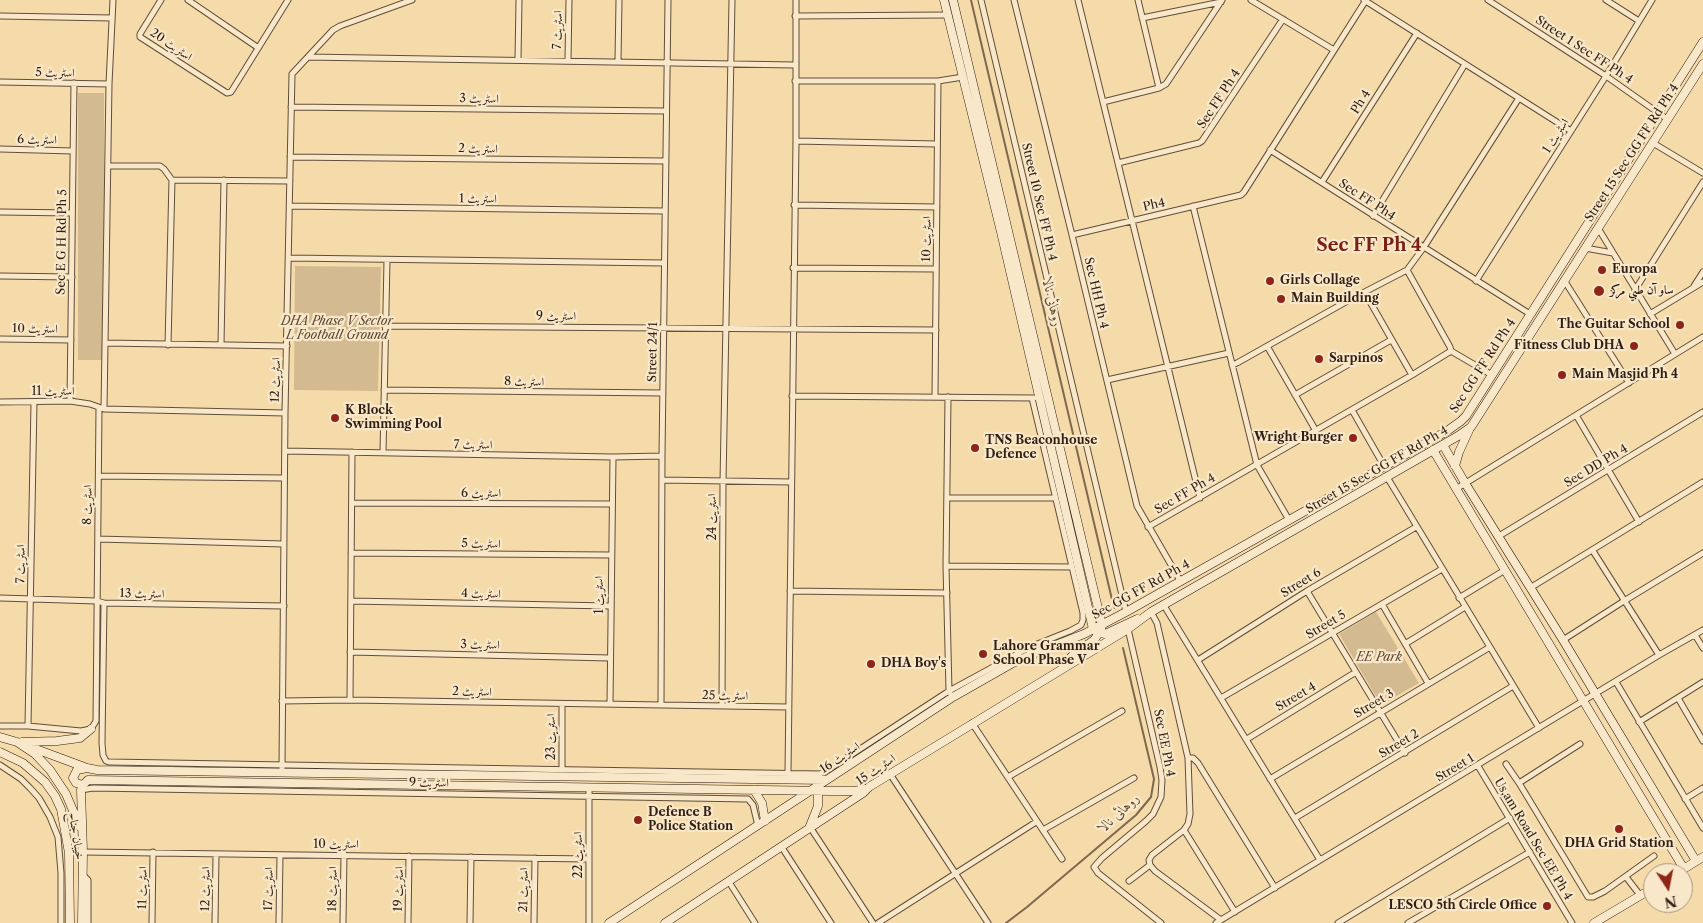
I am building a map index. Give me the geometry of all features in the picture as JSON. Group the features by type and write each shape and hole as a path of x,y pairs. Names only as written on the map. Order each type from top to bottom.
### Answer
{"main road":[{"path":"944,0 964,77 1054,479 1096,631 1092,642 1072,655 1057,671"},
{"path":"954,0 1102,624"},
{"name":"Sec GG FF Rd Ph 4","path":"1096,631 1102,624 1181,582 1447,431 1461,421 1659,114 1703,42"},
{"name":"Street 15 Sec GG FF Rd Ph 4","path":"1104,643 1128,629 1163,604 1443,445 1471,427 1703,64"},
{"path":"1574,246 1584,250"},
{"path":"1455,466 1459,452 1471,427"},
{"path":"1443,445 1595,694 1700,859"},
{"path":"1433,450 1584,701 1676,863"},
{"path":"1096,631 1108,633 1130,621 1141,618"},
{"name":"اسٹریٹ 16","path":"609,923 815,790 844,764 951,694 1024,658 1096,631"},
{"name":"اسٹریٹ 15","path":"665,923 678,919 728,882 863,793 869,787 1104,643"},
{"path":"18,742 57,741 80,738 91,729"},
{"name":"خیبان جناح","path":"0,737 18,742 35,754 66,794 82,832"},
{"path":"18,742 86,768 97,770 282,769 826,781 824,786 827,791"},
{"name":"خیبان جناح","path":"0,752 28,768 45,782 61,809 67,835 66,874 70,923"},
{"name":"خیبان جناح","path":"82,923 84,852 82,787 73,778 76,770 86,768"},
{"path":"82,787 88,780 94,779 827,791 854,791 869,787"},
{"path":"808,781 815,790 818,806 810,827"},
{"path":"754,790 762,803 761,824"},
{"path":"1594,923 1643,893"}],"street":[{"name":"اسٹریٹ 8","path":"91,729 96,720 99,476 106,343 109,84 113,0"},
{"name":"اسٹریٹ 20","path":"161,0 140,37 227,93 231,92 257,47"},
{"path":"188,0 257,47 288,0"},
{"name":"اسٹریٹ 12","path":"282,769 284,478 292,74 340,26 412,0"},
{"path":"518,60 519,0"},
{"name":"اسٹریٹ 7","path":"568,60 570,0"},
{"path":"618,61 619,0"},
{"name":"Street 24/1","path":"661,704 668,0"},
{"path":"726,328 732,0"},
{"path":"788,773 796,0"},
{"name":"Street 10 Sec FF Ph 4","path":"981,0 1126,612"},
{"name":"Sec HH Ph 4","path":"1014,0 1137,506 1181,582"},
{"path":"1078,0 1200,498"},
{"path":"1138,0 1159,88"},
{"path":"1251,0 1334,50"},
{"path":"1270,150 1365,0 1571,131"},
{"name":"Street 1 Sec FF Ph 4","path":"1488,0 1606,76 1667,119"},
{"path":"1606,0 1639,21"},
{"name":"اسٹریٹ 1","path":"1476,281 1652,0"},
{"path":"1103,102 1159,88 1166,84 1221,1"},
{"path":"1142,18 1221,1"},
{"path":"796,16 948,15"},
{"path":"0,16 112,18"},
{"name":"Sec FF Ph 4","path":"1118,163 1202,141 1282,19"},
{"name":"Ph 4","path":"1322,182 1417,33"},
{"path":"308,57 795,65"},
{"path":"1373,216 1465,64"},
{"path":"795,81 938,80 964,77"},
{"name":"اسٹریٹ 10","path":"935,397 938,80"},
{"name":"اسٹریٹ 5","path":"0,82 109,84"},
{"name":"Sec E G H Rd Ph 5","path":"70,400 74,83"},
{"path":"1232,364 1237,364 1408,270 1519,98"},
{"name":"اسٹریٹ 3","path":"291,107 666,112"},
{"path":"796,141 936,144"},
{"path":"1653,142 1703,173"},
{"name":"اسٹریٹ 6","path":"0,149 74,150"},
{"name":"Ph4","path":"1072,235 1241,195 1270,150"},
{"name":"Sec FF Ph4","path":"1270,150 1530,314"},
{"name":"اسٹریٹ 2","path":"290,157 666,161"},
{"path":"108,166 160,166 164,169 170,180 290,181"},
{"path":"168,345 172,180"},
{"path":"221,345 224,180"},
{"path":"1635,290 1703,182"},
{"path":"794,205 937,207"},
{"name":"اسٹریٹ 1","path":"290,206 665,211"},
{"path":"1193,206 1257,464 1289,520"},
{"path":"0,212 72,213"},
{"path":"1598,228 1675,354"},
{"path":"1584,250 1613,253"},
{"path":"289,258 664,263"},
{"path":"384,453 387,260"},
{"path":"793,268 936,269"},
{"path":"1408,270 1451,351 1492,375"},
{"path":"1694,286 1703,272"},
{"path":"0,276 72,277"},
{"path":"1564,280 1629,383"},
{"path":"1650,314 1703,282"},
{"path":"1365,293 1412,375"},
{"name":"اسٹریٹ 9","path":"385,326 936,330"},
{"name":"اسٹریٹ 24","path":"722,706 726,328"},
{"path":"1456,489 1703,337"},
{"name":"اسٹریٹ 10","path":"0,339 71,340"},
{"path":"1295,395 1391,340"},
{"path":"106,343 287,346"},
{"path":"1267,346 1316,431"},
{"name":"Sec FF Ph 4","path":"1148,527 1451,351"},
{"path":"1107,380 1229,353"},
{"name":"اسٹریٹ 8","path":"384,390 663,393"},
{"path":"792,396 1036,398"},
{"path":"948,397 946,566 951,694 1030,647 1081,625 1083,613 1055,498 1054,479"},
{"name":"اسٹریٹ 11","path":"0,402 70,400 90,404 102,409 285,413"},
{"name":"اسٹریٹ 7","path":"28,726 34,402"},
{"path":"1352,410 1384,466"},
{"name":"Sec DD Ph 4","path":"1499,536 1703,412"},
{"path":"1576,415 1639,522"},
{"name":"اسٹریٹ 7","path":"285,451 613,457 662,456"},
{"path":"350,700 352,452"},
{"name":"اسٹریٹ 1","path":"610,704 613,457"},
{"path":"99,476 284,478"},
{"path":"1387,477 1539,728"},
{"path":"662,480 791,482"},
{"path":"1530,588 1703,482"},
{"path":"948,498 1055,498"},
{"name":"اسٹریٹ 6","path":"352,503 611,504"},
{"name":"Street 6","path":"1198,660 1307,591 1416,527"},
{"path":"98,539 284,544"},
{"path":"1593,550 1659,655"},
{"name":"اسٹریٹ 5","path":"351,553 611,556"},
{"path":"1563,640 1624,600 1703,553"},
{"path":"946,566 1072,567"},
{"name":"Street 5","path":"1221,698 1442,569"},
{"path":"1459,598 1505,570"},
{"path":"790,591 947,594"},
{"path":"1307,591 1405,753"},
{"name":"اسٹریٹ 13","path":"0,598 97,601 104,603 284,606"},
{"name":"اسٹریٹ 4","path":"351,601 610,606"},
{"path":"104,603 102,731 103,755 109,762 282,769 562,770 820,774 844,764"},
{"path":"1163,604 1320,860"},
{"path":"1382,604 1428,683"},
{"path":"1405,644 1465,607"},
{"path":"1151,612 1157,623 1188,758 1190,814 1188,824 1184,830 1152,855 1149,860 1150,865 1219,922"},
{"name":"Sec EE Ph 4","path":"1128,629 1160,767 1162,797 1153,814 1094,867 1098,873 1161,923"},
{"name":"Street 1","path":"1219,922 1703,630"},
{"path":"1695,635 1703,648"},
{"name":"Street 3","path":"1270,779 1490,647"},
{"name":"اسٹریٹ 3","path":"350,652 610,658"},
{"name":"Street 4","path":"1247,739 1356,672"},
{"path":"1616,682 1703,828"},
{"path":"1639,722 1703,682"},
{"name":"Street 2","path":"1295,818 1513,686"},
{"path":"1678,698 1703,741"},
{"name":"اسٹریٹ 2","path":"282,700 661,704"},
{"name":"اسٹریٹ 23","path":"562,704 562,770"},
{"name":"اسٹریٹ 25","path":"661,704 788,707"},
{"path":"1008,777 1122,711"},
{"path":"972,723 1062,859"},
{"path":"0,726 28,726 81,731 91,729"},
{"path":"1518,783 1580,744"},
{"path":"1188,758 1193,758 1198,763 1275,888"},
{"path":"1506,764 1588,897 1594,897 1626,877 1654,856"},
{"path":"0,765 21,779 39,798 46,808 58,837 66,874 61,923"},
{"name":"Us,am Road Sec EE Ph 4","path":"1478,766 1572,923"},
{"path":"890,774 988,923"},
{"path":"1043,830 1134,778"},
{"name":"اسٹریٹ 9","path":"82,787 745,799"},
{"name":"اسٹریٹ 22","path":"588,787 589,923"},
{"path":"1685,799 1703,788"},
{"path":"745,790 745,799 748,799 753,805 761,824"},
{"path":"1338,923 1510,818"},
{"path":"878,923 1036,822"},
{"path":"810,827 873,923"},
{"path":"1184,830 1235,912"},
{"path":"781,846 832,923"},
{"name":"اسٹریٹ 10","path":"84,852 153,852 216,855 344,854 589,859"},
{"name":"اسٹریٹ 11","path":"152,923 153,852"},
{"path":"1408,923 1530,852"},
{"name":"اسٹریٹ 18","path":"343,923 344,854"},
{"name":"اسٹریٹ 12","path":"216,855 216,923"},
{"name":"اسٹریٹ 17","path":"279,923 280,855"},
{"name":"اسٹریٹ 19","path":"408,923 410,856"},
{"path":"470,923 471,857"},
{"name":"اسٹریٹ 21","path":"534,923 535,858"},
{"path":"1130,881 1150,865"},
{"path":"83,874 88,880 88,923"},
{"path":"1626,877 1640,895"},
{"path":"728,882 756,923"}],"green space":[{"path":"78,93 104,93 104,360 78,360"},
{"name":"DHA Phase V Sector L Football Ground","path":"295,266 381,267 378,391 294,390"},
{"name":"EE Park","path":"1376,612 1419,683 1381,705 1339,634"}],"waterway":[{"name":"روہائی نالا","path":"971,0 1114,608"},
{"name":"روہائی نالا","path":"1006,923 1136,815 1151,797 1154,779 1123,648"}],"place":[{"name":"Europa","path":"1602,270"},
{"name":"Girls Collage","path":"1270,281"},
{"name":"ساو آن طبي مرکز","path":"1599,291"},
{"name":"Main Building","path":"1281,299"},
{"name":"The Guitar School","path":"1680,325"},
{"name":"Fitness Club DHA","path":"1634,346"},
{"name":"Sarpinos","path":"1319,359"},
{"name":"Main Masjid Ph 4","path":"1562,375"},
{"name":"K Block Swimming Pool","path":"335,418"},
{"name":"Wright Burger","path":"1353,438"},
{"name":"TNS Beaconhouse Defence","path":"975,448"},
{"name":"Lahore Grammar School Phase V","path":"983,654"},
{"name":"DHA Boy's","path":"871,664"},
{"name":"Defence B Police Station","path":"638,820"},
{"name":"DHA Grid Station","path":"1619,829"},
{"name":"LESCO 5th Circle Office","path":"1547,906"}],"district":[{"name":"Sec FF Ph 4","path":"1369,246"}]}
